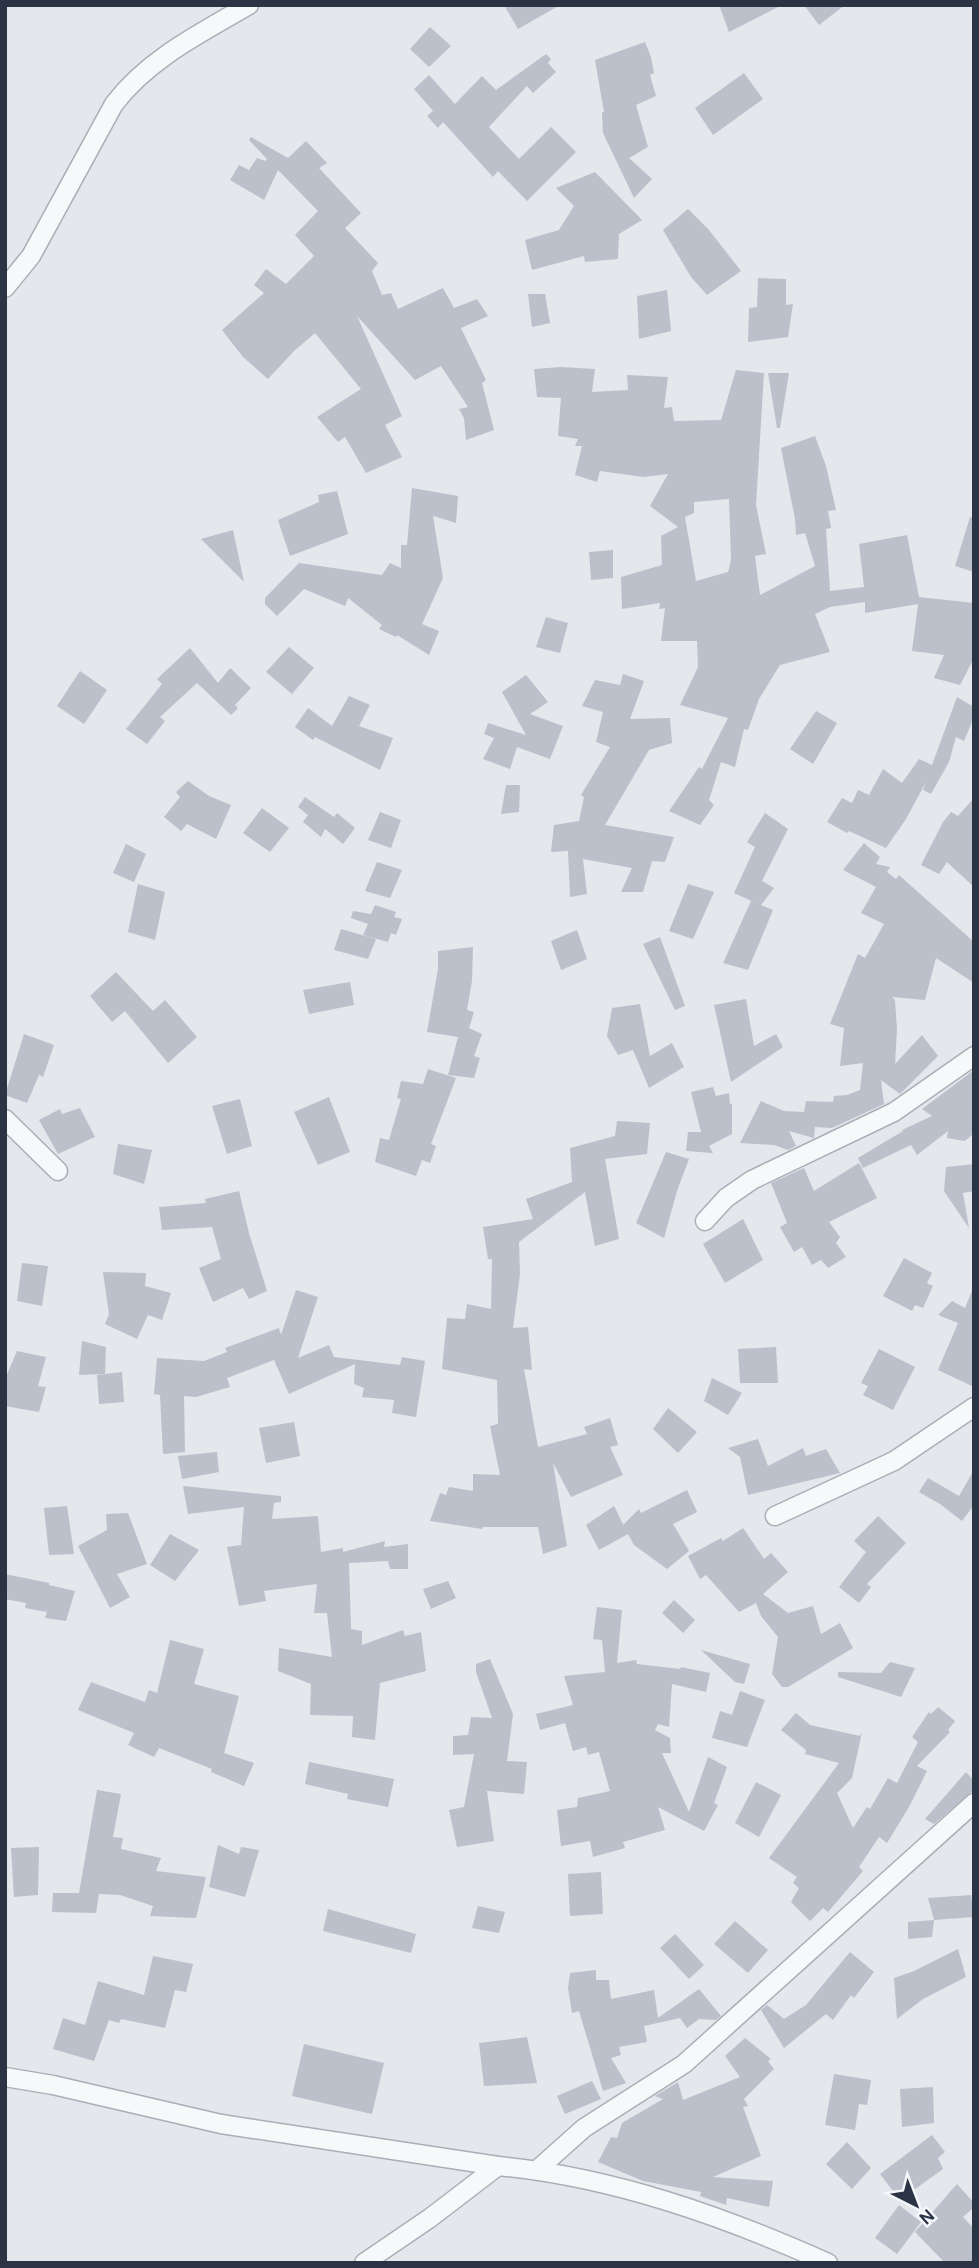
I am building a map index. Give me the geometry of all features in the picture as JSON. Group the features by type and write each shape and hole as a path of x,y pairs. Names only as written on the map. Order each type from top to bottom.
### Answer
{"street":[{"path":"5,288 31,256 114,104 125,89 155,62 249,5"},
{"path":"705,1221 726,1198 752,1180 894,1112 974,1056"},
{"path":"5,1119 58,1171"},
{"path":"775,1517 894,1461 974,1407"},
{"path":"537,2170 584,2128 684,2064 974,1803"},
{"path":"5,2077 53,2085 221,2124 537,2170 617,2187 701,2210 755,2230 828,2263"},
{"path":"364,2263 430,2218 498,2166"}],"building":[{"path":"504,5 560,5 518,29"},
{"path":"719,5 782,5 729,32"},
{"path":"804,5 845,5 819,25"},
{"path":"430,27 451,46 429,67 410,49"},
{"path":"645,42 651,57 654,73 650,75 656,96 636,105 648,147 629,158 652,179 634,198 603,133 604,112 595,60"},
{"path":"546,54 551,59 548,63 556,72 533,93 527,86 489,127 519,159 551,127 576,152 527,201 498,171 493,177 443,122 438,128 427,116 433,111 414,89 429,75 455,104 482,76 496,90"},
{"path":"744,73 763,99 713,135 695,108"},
{"path":"251,137 288,158 306,141 327,163 319,168 361,213 345,228 378,263 372,271 382,295 391,293 398,309 443,288 454,308 477,299 488,316 461,328 486,380 482,383 494,430 466,440 464,418 459,409 468,407 441,366 415,380 357,316 402,416 385,425 402,457 366,473 345,437 338,442 317,417 361,389 315,333 268,379 243,357 222,330 264,293 254,285 266,269 286,284 314,256 295,235 318,211 278,170 264,200 230,180 239,165 249,170 257,158 265,161 267,159 249,140"},
{"path":"595,172 642,220 619,234 618,259 585,262 584,256 532,270 525,240 559,230 574,206 556,188"},
{"path":"688,209 709,230 741,271 707,295 691,277 663,230"},
{"path":"758,278 786,279 786,305 793,304 788,337 748,342 749,308 757,307"},
{"path":"667,290 671,331 639,339 637,296"},
{"path":"528,294 545,294 550,323 532,327"},
{"path":"534,369 595,369 592,392 628,390 627,375 668,377 664,408 672,407 674,421 721,420 736,370 764,373 756,505 766,554 755,556 760,595 815,566 805,533 796,535 781,448 815,436 826,466 836,510 828,511 831,528 826,529 830,591 864,587 859,544 907,535 919,597 974,603 974,658 960,685 934,678 944,655 912,651 918,604 865,613 865,602 830,607 815,614 830,652 780,665 759,699 748,730 744,729 735,767 721,762 709,800 714,805 700,825 669,811 699,767 702,769 728,718 680,705 698,667 697,641 661,641 665,608 659,609 660,603 622,609 621,577 662,565 661,536 678,527 650,506 668,474 643,477 600,471 597,482 575,475 582,446 575,446 578,439 558,436 561,398 537,397","holes":["729,499 731,560 728,572 696,581 685,517 694,513 694,502"]},
{"path":"768,373 789,373 780,428 777,428"},
{"path":"412,488 458,496 456,523 433,516 443,578 422,624 439,631 429,655 397,635 396,637 379,629 382,625 348,598 345,606 304,589 277,616 265,604 265,598 299,563 382,575 390,563 401,568 401,545 407,545"},
{"path":"337,491 348,534 290,556 278,520 319,502 318,495"},
{"path":"970,517 974,518 974,572 955,566"},
{"path":"233,530 244,582 201,539"},
{"path":"613,550 613,578 591,580 589,552"},
{"path":"546,617 568,623 560,653 536,647"},
{"path":"289,647 314,668 292,694 266,672"},
{"path":"190,648 218,683 230,668 251,688 235,705 238,708 231,715 197,683 160,717 165,721 147,744 126,729 162,684 157,679"},
{"path":"80,671 107,690 84,724 57,706"},
{"path":"623,674 644,681 630,719 670,718 672,743 649,750 605,825 674,837 665,862 652,861 643,892 621,892 632,868 583,859 587,894 570,897 568,851 551,852 554,825 579,821 584,797 581,795 610,747 596,742 603,712 582,706 595,680 620,685"},
{"path":"526,675 548,702 530,714 563,726 550,759 517,747 510,769 483,759 494,738 484,734 488,723 526,735 502,692"},
{"path":"349,696 370,705 359,726 393,738 380,770 315,737 313,740 295,727 308,708 332,726"},
{"path":"957,697 974,707 974,717 964,741 956,737 949,762 931,794 923,790 926,782 886,848 827,822 842,798 852,803 858,790 869,795 883,769 902,783 919,759 932,765"},
{"path":"816,711 837,723 813,764 790,749"},
{"path":"188,781 209,796 231,805 216,839 187,824 181,831 164,817 180,797 176,792"},
{"path":"506,785 520,785 519,812 501,814"},
{"path":"305,797 334,817 337,813 355,828 343,844 325,829 321,837 303,822 308,815 298,807"},
{"path":"974,798 974,887 947,862 939,874 921,865 943,822 951,812 958,816"},
{"path":"262,808 289,828 270,852 243,833"},
{"path":"380,812 401,820 391,848 368,840"},
{"path":"765,813 788,829 762,881 774,888 761,905 773,910 748,970 723,963 751,901 756,903 734,893 755,847 747,842"},
{"path":"864,843 880,857 876,864 890,867 887,872 896,879 899,875 974,942 974,983 936,958 925,1000 892,997 895,1000 897,1029 895,1064 922,1035 938,1056 900,1094 881,1080 884,1104 832,1128 815,1127 814,1138 789,1131 796,1146 788,1150 774,1145 740,1143 761,1101 784,1111 804,1112 806,1101 833,1102 834,1096 860,1090 863,1063 840,1066 844,1028 830,1024 858,954 865,958 884,924 861,913 876,887 843,870"},
{"path":"126,844 146,854 134,882 113,873"},
{"path":"377,862 402,870 390,898 365,891"},
{"path":"138,884 165,892 155,940 128,932"},
{"path":"688,884 714,892 693,939 669,931"},
{"path":"375,905 396,912 394,917 402,919 396,935 391,933 388,942 363,935 368,924 351,918 353,911 371,914"},
{"path":"341,929 376,939 368,959 334,950"},
{"path":"577,930 587,959 561,970 551,941"},
{"path":"660,937 685,1006 675,1010 643,944"},
{"path":"473,947 472,981 467,1010 474,1012 469,1028 482,1034 474,1056 480,1058 474,1078 448,1075 458,1037 427,1032 438,969 438,951"},
{"path":"116,972 153,1011 165,1000 197,1037 168,1063 125,1011 112,1022 90,996"},
{"path":"350,982 354,1005 309,1014 303,990"},
{"path":"746,999 754,1046 776,1034 783,1047 731,1082 714,1005"},
{"path":"640,1004 650,1056 672,1043 684,1067 649,1088 633,1050 618,1055 607,1036 612,1008"},
{"path":"24,1034 54,1045 43,1077 39,1075 27,1103 5,1095"},
{"path":"428,1069 456,1078 431,1144 436,1146 430,1163 422,1160 416,1176 375,1162 380,1138 389,1140 401,1099 397,1098 401,1081 423,1084"},
{"path":"974,1070 974,1133 965,1141 947,1138 948,1131 917,1155 911,1145 863,1168 858,1158 902,1130 932,1116 922,1109"},
{"path":"713,1087 716,1096 729,1093 732,1104 732,1134 709,1146 713,1153 686,1151 688,1132 701,1132 691,1092"},
{"path":"329,1097 350,1152 318,1165 294,1112"},
{"path":"240,1099 252,1146 227,1154 212,1106"},
{"path":"80,1108 95,1137 58,1154 39,1120 60,1109 62,1114"},
{"path":"617,1121 650,1123 647,1154 605,1159 619,1239 595,1246 585,1192 519,1242 520,1274 513,1328 528,1327 532,1370 524,1369 538,1447 587,1434 584,1427 610,1418 618,1445 610,1447 623,1475 571,1497 553,1463 567,1546 543,1554 538,1527 482,1529 430,1521 440,1493 446,1495 449,1487 473,1491 473,1474 500,1475 490,1426 498,1424 497,1380 442,1369 447,1318 465,1319 467,1304 491,1309 492,1259 488,1259 483,1227 533,1219 526,1199 572,1182 570,1148 615,1136"},
{"path":"118,1144 152,1150 144,1184 113,1174"},
{"path":"666,1152 689,1159 664,1238 636,1223"},
{"path":"859,1163 877,1198 829,1222 840,1237 836,1243 846,1257 828,1268 821,1260 812,1265 802,1247 794,1252 780,1227 787,1223 771,1183 804,1168 814,1191"},
{"path":"974,1164 974,1191 963,1193 969,1228 944,1191 946,1167"},
{"path":"239,1191 267,1291 249,1299 243,1288 213,1302 199,1268 221,1259 212,1227 162,1230 159,1207 206,1203 205,1199"},
{"path":"743,1219 763,1260 725,1283 703,1244"},
{"path":"904,1258 932,1273 927,1283 933,1286 923,1308 915,1305 912,1311 883,1296"},
{"path":"22,1263 48,1266 42,1306 17,1301"},
{"path":"103,1272 146,1273 145,1286 171,1293 162,1320 148,1315 137,1339 105,1324 109,1314"},
{"path":"974,1286 974,1387 938,1370 958,1323 938,1315 952,1301 965,1308"},
{"path":"296,1290 318,1297 298,1358 329,1345 334,1357 400,1365 402,1357 425,1361 416,1417 392,1413 394,1400 362,1397 364,1388 354,1384 355,1364 289,1394 274,1360 227,1378 230,1387 196,1397 184,1396 185,1452 163,1454 160,1395 154,1394 157,1358 204,1361 227,1352 225,1348 279,1328 281,1335"},
{"path":"82,1341 106,1347 105,1374 79,1375"},
{"path":"776,1347 778,1383 740,1383 738,1349"},
{"path":"879,1349 915,1367 893,1410 863,1395 868,1386 861,1383"},
{"path":"17,1351 46,1357 38,1386 46,1387 39,1412 5,1406 5,1379"},
{"path":"122,1372 124,1402 99,1404 97,1375"},
{"path":"712,1378 742,1393 728,1415 704,1401"},
{"path":"668,1408 697,1432 678,1453 653,1429"},
{"path":"294,1422 300,1456 266,1463 259,1428"},
{"path":"758,1439 768,1466 803,1448 806,1456 826,1449 840,1473 748,1495 740,1457 728,1448"},
{"path":"217,1452 219,1472 182,1479 178,1456"},
{"path":"974,1470 974,1505 962,1521 919,1492 928,1478 959,1496"},
{"path":"183,1486 281,1496 281,1502 274,1503 272,1519 318,1516 321,1552 343,1548 343,1552 385,1541 384,1547 408,1544 408,1569 390,1569 388,1561 349,1563 351,1629 362,1631 362,1645 403,1630 405,1636 421,1632 426,1671 380,1683 375,1740 352,1737 353,1716 310,1715 311,1684 278,1671 279,1648 332,1657 327,1613 314,1613 317,1584 264,1591 266,1601 239,1606 227,1547 241,1545 244,1507 188,1514"},
{"path":"687,1490 697,1512 673,1524 689,1551 667,1569 634,1545 623,1525 639,1509 641,1513"},
{"path":"67,1506 74,1554 49,1555 44,1508"},
{"path":"614,1506 628,1534 599,1550 586,1525"},
{"path":"128,1513 147,1564 117,1574 130,1597 110,1608 78,1546 107,1530 106,1514"},
{"path":"878,1516 906,1543 867,1584 871,1587 859,1603 839,1587 866,1552 854,1541"},
{"path":"743,1528 764,1559 771,1553 788,1572 763,1594 788,1613 813,1606 821,1634 840,1623 853,1648 788,1687 782,1687 772,1674 778,1637 761,1616 756,1603 739,1612 706,1575 700,1579 688,1556 721,1538 723,1541"},
{"path":"170,1534 199,1550 175,1581 150,1565"},
{"path":"5,1574 75,1591 66,1621 45,1618 47,1612 25,1608 26,1603 5,1599"},
{"path":"448,1581 456,1598 431,1609 423,1589"},
{"path":"674,1600 695,1620 683,1633 662,1613"},
{"path":"597,1607 622,1610 617,1663 636,1660 637,1664 681,1667 710,1673 706,1692 672,1684 669,1727 658,1724 655,1730 670,1738 671,1753 662,1753 689,1812 708,1757 727,1767 714,1803 718,1805 704,1831 658,1807 665,1830 623,1842 625,1848 593,1857 590,1841 561,1846 557,1810 577,1807 578,1798 610,1791 599,1752 588,1755 586,1747 573,1751 565,1723 540,1730 536,1714 573,1705 564,1676 605,1672 602,1640 593,1639"},
{"path":"170,1640 204,1649 194,1684 239,1696 224,1753 254,1763 244,1786 211,1772 212,1769 159,1748 154,1757 128,1745 134,1733 78,1710 91,1682 145,1702 149,1690 157,1693"},
{"path":"701,1650 750,1664 744,1684 735,1682"},
{"path":"490,1659 513,1714 507,1761 527,1762 524,1794 487,1791 494,1841 457,1847 449,1810 464,1807 474,1754 453,1755 453,1736 468,1735 471,1717 492,1718 476,1672 476,1664"},
{"path":"890,1662 915,1668 901,1697 838,1677 838,1672 881,1673"},
{"path":"740,1691 765,1700 747,1747 712,1738 720,1711 732,1715"},
{"path":"938,1707 955,1721 948,1730 950,1732 917,1766 927,1771 909,1807 887,1843 879,1837 859,1867 863,1871 828,1912 823,1908 810,1921 791,1902 799,1888 793,1883 797,1877 769,1858 839,1763 805,1754 806,1750 781,1730 796,1713 810,1725 860,1736 862,1732 852,1778 837,1793 853,1828 867,1807 870,1809 888,1778 897,1783 918,1742 912,1737 929,1712 931,1714"},
{"path":"309,1762 394,1779 388,1807 347,1799 348,1794 305,1784"},
{"path":"966,1772 974,1781 974,1790 934,1824 925,1819"},
{"path":"756,1782 781,1795 759,1837 735,1823"},
{"path":"97,1790 121,1794 113,1837 123,1838 121,1849 161,1858 156,1871 206,1877 196,1918 150,1916 153,1906 120,1895 99,1894 96,1913 52,1912 53,1893 79,1893"},
{"path":"218,1845 239,1854 241,1847 259,1850 245,1897 209,1887"},
{"path":"39,1847 38,1895 14,1897 11,1848"},
{"path":"601,1872 603,1914 570,1916 568,1874"},
{"path":"971,1895 974,1917 934,1920 928,1898"},
{"path":"478,1906 505,1912 499,1933 472,1928"},
{"path":"328,1909 416,1934 411,1953 323,1931"},
{"path":"934,1920 932,1937 908,1939 908,1922"},
{"path":"735,1921 768,1950 748,1973 714,1944"},
{"path":"675,1934 704,1965 689,1979 660,1948"},
{"path":"958,1949 966,1977 923,1999 897,2019 894,1978"},
{"path":"850,1952 874,1972 854,1998 851,1995 833,2020 826,2014 784,2048 761,2010 767,2005 784,2019 806,2005"},
{"path":"153,1956 193,1964 186,1992 175,1990 165,2028 121,2019 119,2023 109,2020 94,2061 53,2049 63,2018 85,2025 98,1981 144,1995"},
{"path":"596,1970 596,1980 609,1980 611,1999 654,1990 658,2018 699,1989 721,2016 716,2020 699,2019 687,2028 680,2018 644,2026 647,2042 619,2047 621,2055 611,2058 626,2083 603,2091 579,2011 572,2013 568,1988 570,1973"},
{"path":"527,2037 537,2083 484,2086 479,2043"},
{"path":"745,2038 771,2059 768,2061 774,2069 744,2099 748,2106 743,2107 761,2156 713,2177 773,2181 769,2207 727,2198 726,2205 700,2196 701,2192 643,2181 598,2162 611,2137 617,2138 622,2123 663,2099 655,2096 678,2082 683,2100 740,2077 725,2056"},
{"path":"304,2044 384,2063 372,2114 292,2096"},
{"path":"834,2074 871,2080 867,2105 859,2104 855,2130 825,2125"},
{"path":"592,2081 601,2099 565,2114 557,2096"},
{"path":"933,2087 934,2123 902,2127 900,2089"},
{"path":"932,2135 945,2152 938,2158 943,2169 900,2200 880,2174"},
{"path":"847,2142 871,2168 852,2189 826,2164"},
{"path":"957,2184 974,2203 974,2207 963,2217 974,2229 974,2263 945,2263 915,2232"},
{"path":"899,2205 921,2222 897,2254 875,2238"}]}
